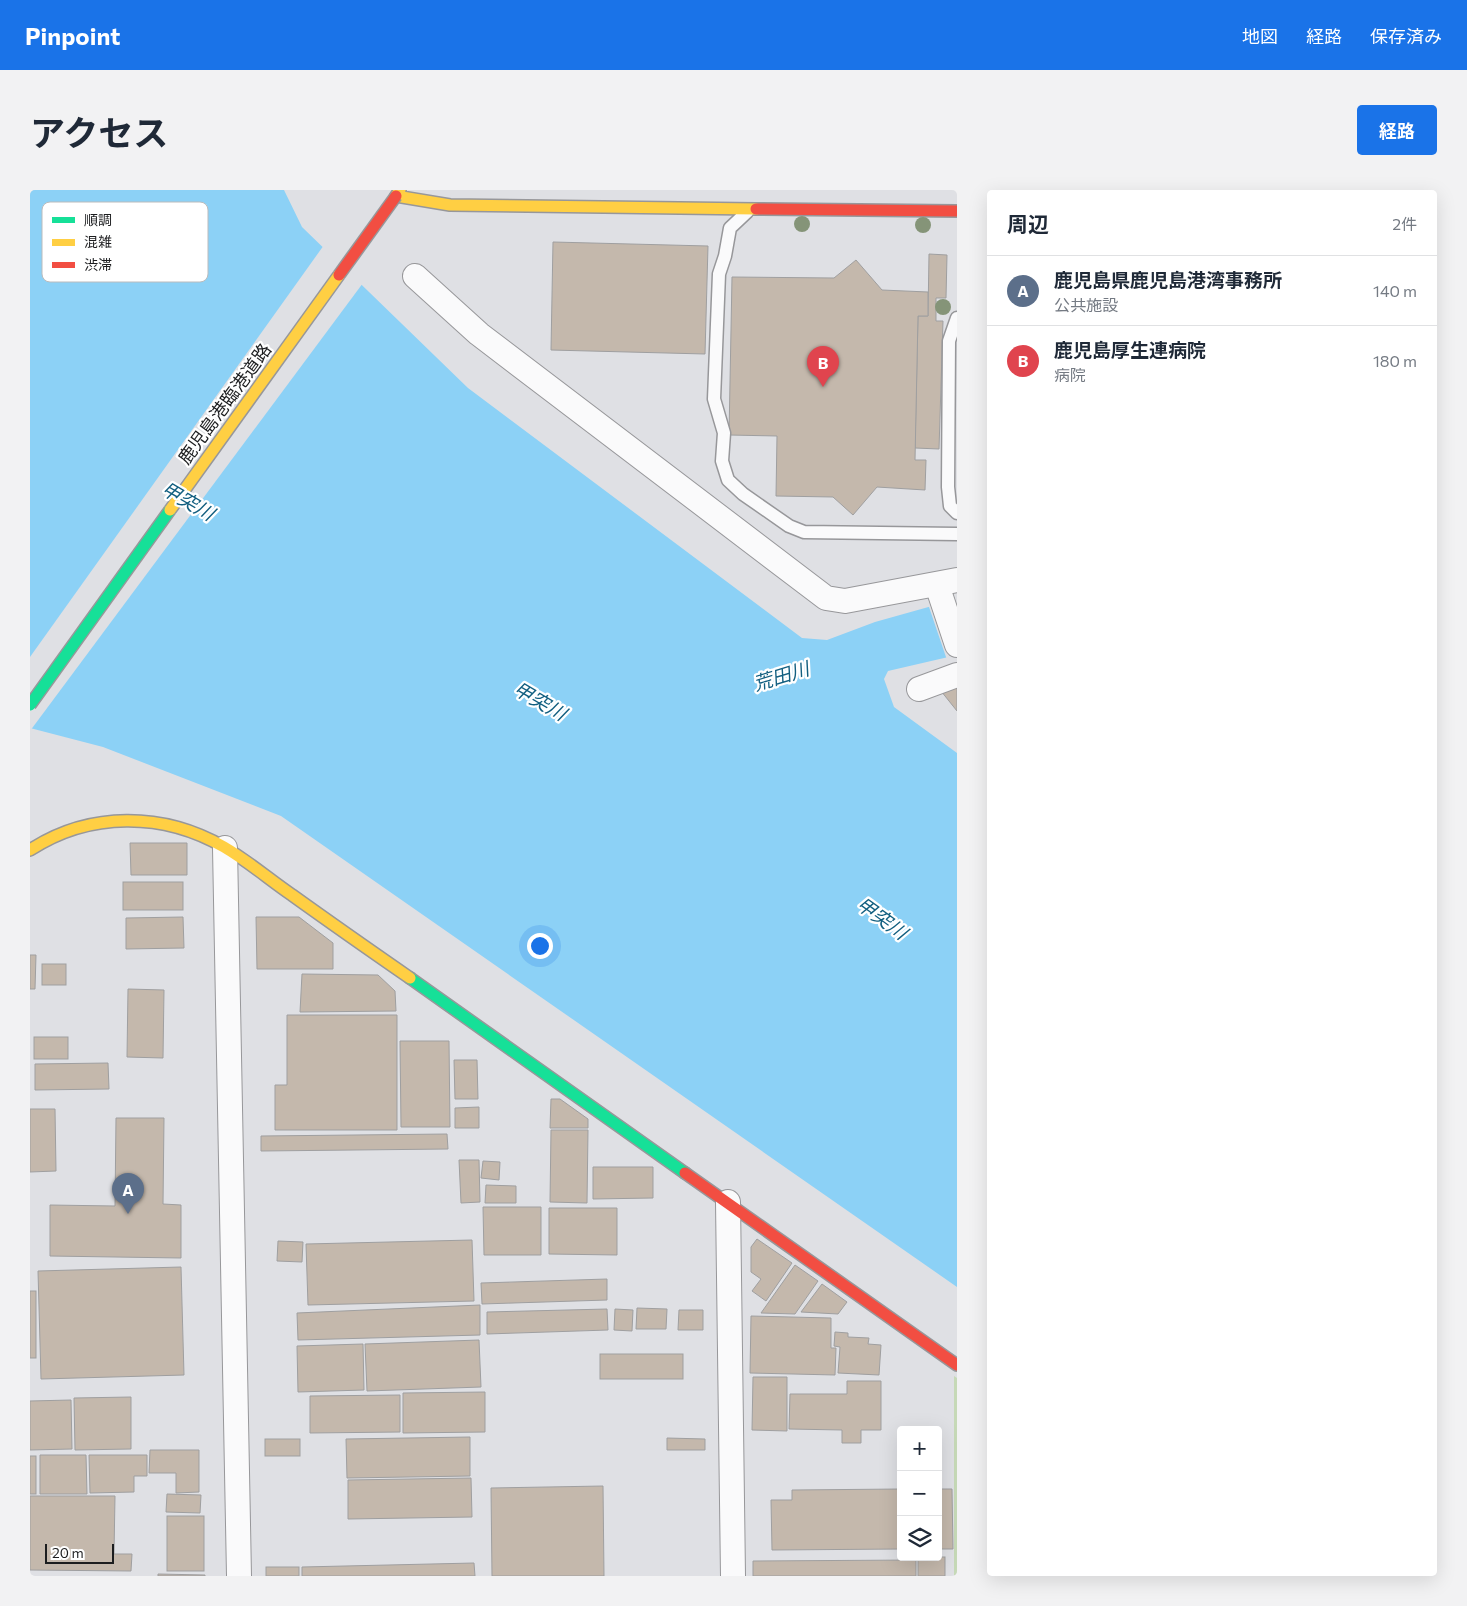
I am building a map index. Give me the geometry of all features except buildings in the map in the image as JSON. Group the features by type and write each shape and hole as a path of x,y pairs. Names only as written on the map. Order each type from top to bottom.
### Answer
{"street":[{"path":"398,193 450,205 751,204 957,211"},
{"name":"鹿児島港臨港道路","path":"30,705 398,193"},
{"path":"415,276 480,334 826,598 845,601 945,587 957,645"},
{"path":"918,689 957,674"},
{"path":"30,850 72,831 105,820 130,818 160,822 201,835 225,848 957,1365"},
{"path":"225,848 240,1576"},
{"path":"728,1202 733,1576"}],"lane":[{"path":"751,204 730,228 718,283 714,399 724,433 722,461 728,480 744,494 789,526 804,532 957,534"},
{"path":"957,321 949,341 948,487 950,506 957,513"}],"green space":[{"path":"954,1376 957,1378 957,1576 954,1576"}],"water":[{"path":"30,190 284,190 302,227 468,388 802,638 827,640 875,622 957,599 957,655 888,671 884,679 894,707 957,753 957,1287 281,816 103,747 30,728"}],"pier":[{"path":"324,245 363,283 30,731 30,657"},
{"path":"957,597 957,658 947,660 928,604"}],"traffic: fast":[{"path":"30,705 170,510"},
{"path":"410,978 685,1173"}],"traffic: slow":[{"path":"400,190 396,196 450,205 756,209"},
{"path":"170,510 339,275"},
{"path":"30,850 53,837 77,828 102,823 152,822 201,835 233,852 410,978"}],"traffic: jam":[{"path":"339,275 396,196"},
{"path":"756,209 957,211"},
{"path":"685,1173 957,1365"}],"place":[{"name":"鹿児島厚生連病院","path":"823,387"},
{"name":"鹿児島県鹿児島港湾事務所","path":"128,1214"}],"water label":[{"name":"甲突川","path":"188,501"},
{"name":"荒田川","path":"781,676"},
{"name":"甲突川","path":"540,701"},
{"name":"甲突川","path":"882,918"}]}
